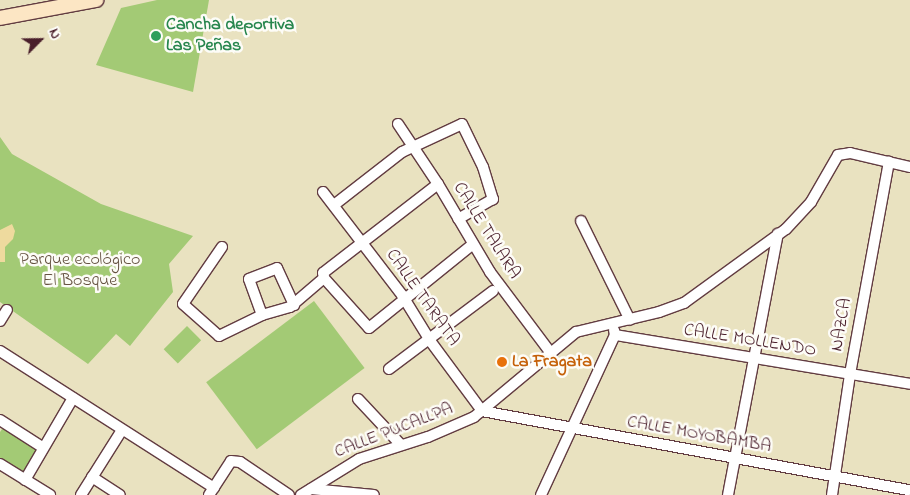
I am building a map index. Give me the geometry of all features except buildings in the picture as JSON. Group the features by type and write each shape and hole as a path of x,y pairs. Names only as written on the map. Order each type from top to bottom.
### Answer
{"street":[{"path":"0,18 96,0"},
{"name":"CALLE TALARA","path":"398,124 438,184 472,245 550,352"},
{"path":"334,205 413,146 462,124 482,167 493,200 458,219"},
{"name":"CALLE PUCALLPA","path":"301,495 359,459 447,430 482,411 576,332 630,320 684,303 778,234 811,202 838,155 850,153 889,162"},
{"path":"889,162 910,167"},
{"name":"NAZCA","path":"832,495 850,374 889,162"},
{"path":"438,184 323,273 324,278 368,328 472,245"},
{"name":"CALLE TARATA","path":"323,192 405,299 482,411"},
{"path":"581,221 630,320"},
{"path":"728,495 778,234"},
{"path":"222,247 183,304 219,336 262,316 294,305 324,278"},
{"path":"262,316 249,278 277,268 294,305"},
{"path":"389,369 493,291"},
{"path":"0,321 7,310"},
{"path":"540,495 615,335 612,324"},
{"name":"CALLE MOLLENDO","path":"615,335 910,384"},
{"path":"0,350 211,491 231,461 240,462 289,495"},
{"path":"25,480 42,447 73,398"},
{"path":"358,399 401,445"},
{"name":"CALLE MOYOBAMBA","path":"482,411 910,490"},
{"path":"1,422 42,447"},
{"path":"81,495 122,430"},
{"path":"0,464 50,495"},
{"path":"92,477 120,495"},
{"path":"311,489 374,495"}],"green space":[{"name":"Cancha deportiva Las Peñas","path":"157,0 209,0 193,92 96,65 121,8"},
{"name":"Parque ecológico El Bosque","path":"0,137 12,154 101,204 193,236 169,264 173,292 130,346 116,334 88,364 0,302"},
{"path":"314,301 365,368 257,449 206,382"},
{"path":"187,326 201,340 178,363 164,349"},
{"path":"4,426 40,450 24,474 0,459 0,432"}],"sand":[{"path":"12,224 15,231 13,239 5,247 5,262 0,262 0,230"}],"place":[{"name":"Cancha deportiva Las Peñas","path":"156,36"},
{"name":"La Fragata","path":"502,362"}]}
